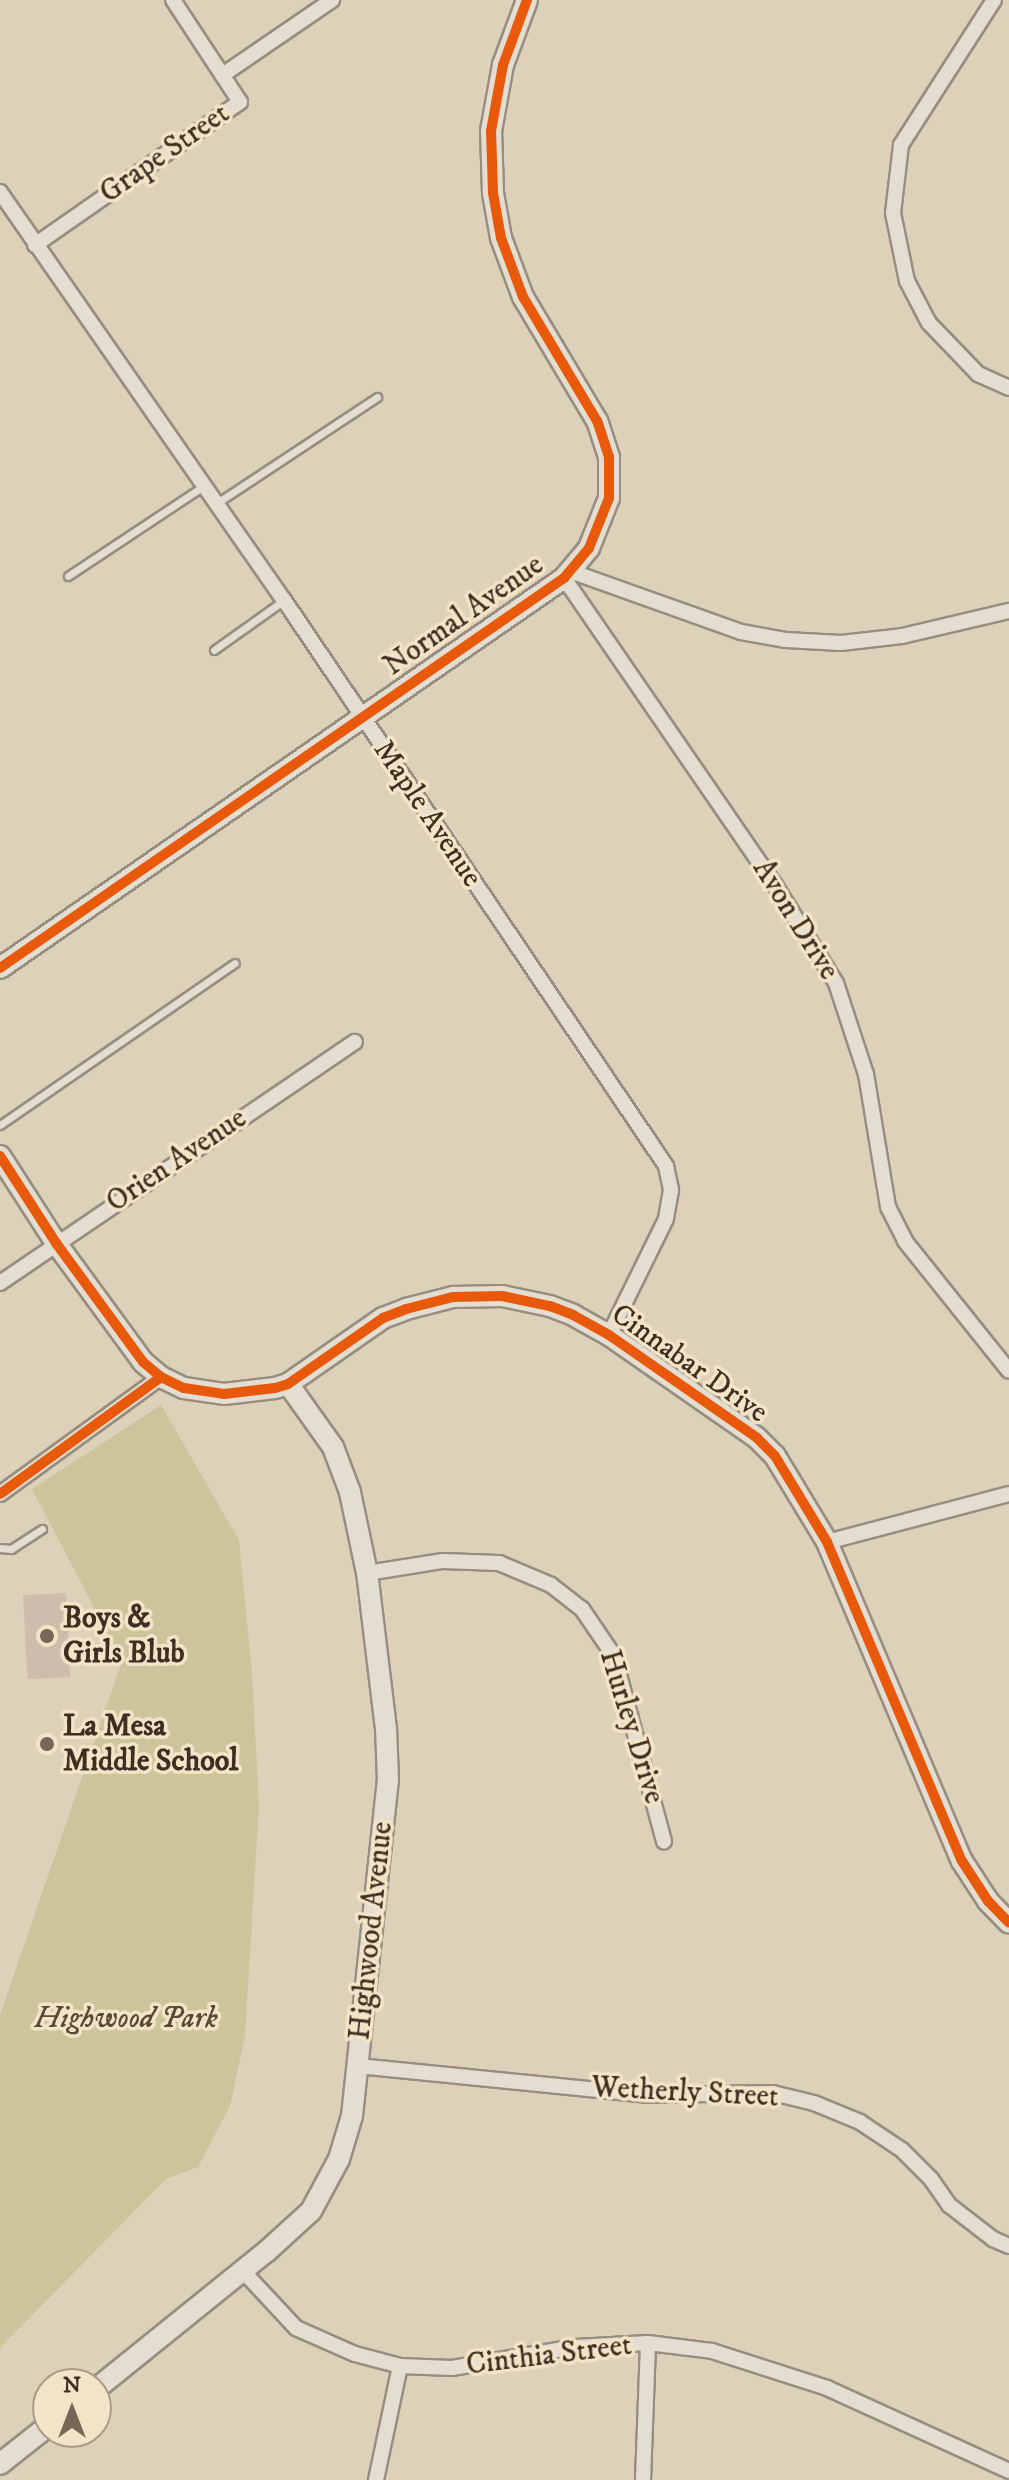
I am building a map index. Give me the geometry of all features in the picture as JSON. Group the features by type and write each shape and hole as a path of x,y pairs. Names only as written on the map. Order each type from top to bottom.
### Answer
{"street":[{"path":"173,0 224,74"},
{"name":"Grape Street","path":"35,245 240,102 224,74 332,0"},
{"name":"Normal Avenue","path":"0,968 567,574 589,548 609,498 609,457 597,421 523,297 501,238 493,193 491,131 503,65 527,0"},
{"path":"994,0 901,145 893,213 907,281 929,323 978,374 1009,388"},
{"name":"Maple Avenue","path":"0,192 284,600 666,1166 671,1190 666,1219 609,1335"},
{"path":"567,574 741,632 786,640 841,643 902,636 1009,611"},
{"name":"Avon Drive","path":"567,574 775,885 836,983 866,1074 888,1207 905,1241 1009,1371"},
{"name":"Orien Avenue","path":"0,1283 355,1042"},
{"name":"Cinnabar Drive","path":"0,1156 56,1243 143,1362 161,1377 184,1388 224,1394 246,1393 288,1384 383,1318 453,1297 502,1296 527,1300 573,1315 609,1335 757,1438 775,1456 827,1542 962,1861 988,1901 1009,1923"},
{"path":"0,1494 161,1377"},
{"name":"Highwood Avenue","path":"112,2376 311,2211 329,2181 352,2116 388,1780 367,1573 350,1492 333,1447 288,1384"},
{"path":"827,1542 1009,1494"},
{"name":"Hurley Drive","path":"367,1573 443,1561 499,1563 543,1580 582,1609 614,1656 664,1841"},
{"name":"Wetherly Street","path":"358,2066 649,2095 773,2093 814,2103 860,2122 902,2150 931,2179 949,2205 993,2239 1009,2246"},
{"name":"Cinthia Street","path":"242,2270 296,2328 355,2354 400,2366 452,2368 575,2347 648,2343 712,2351 827,2388 1009,2471"},
{"path":"643,2480 648,2343"},
{"path":"376,2480 400,2366"},
{"path":"0,2464 32,2439"}],"lane":[{"path":"217,503 377,397"},
{"path":"68,576 205,485"},
{"path":"214,650 284,600"},
{"path":"0,1125 235,963"},
{"path":"0,1548 11,1549 42,1529"}],"green space":[{"name":"Highwood Park","path":"161,1405 239,1540 252,1673 259,1805 245,2036 230,2106 198,2167 166,2179 0,2348 0,2015 122,1661 32,1489"}],"building":[{"name":"Boys & Girls Blub","path":"66,1593 70,1677 27,1679 23,1595"}],"cycle path":[{"path":"0,968 564,578 589,548 609,498 609,457 597,421 523,297 501,238 493,193 491,131 503,65 527,0"},
{"path":"0,1156 56,1243 143,1362 161,1377 184,1388 224,1394 275,1388 288,1384 383,1318 453,1297 502,1296 550,1306 609,1335 757,1438 775,1456 827,1542 962,1861 988,1901 1009,1923"},
{"path":"0,1494 161,1377"}],"place":[{"name":"Boys & Girls Blub","path":"47,1636"},
{"name":"La Mesa Middle School","path":"47,1744"}]}
